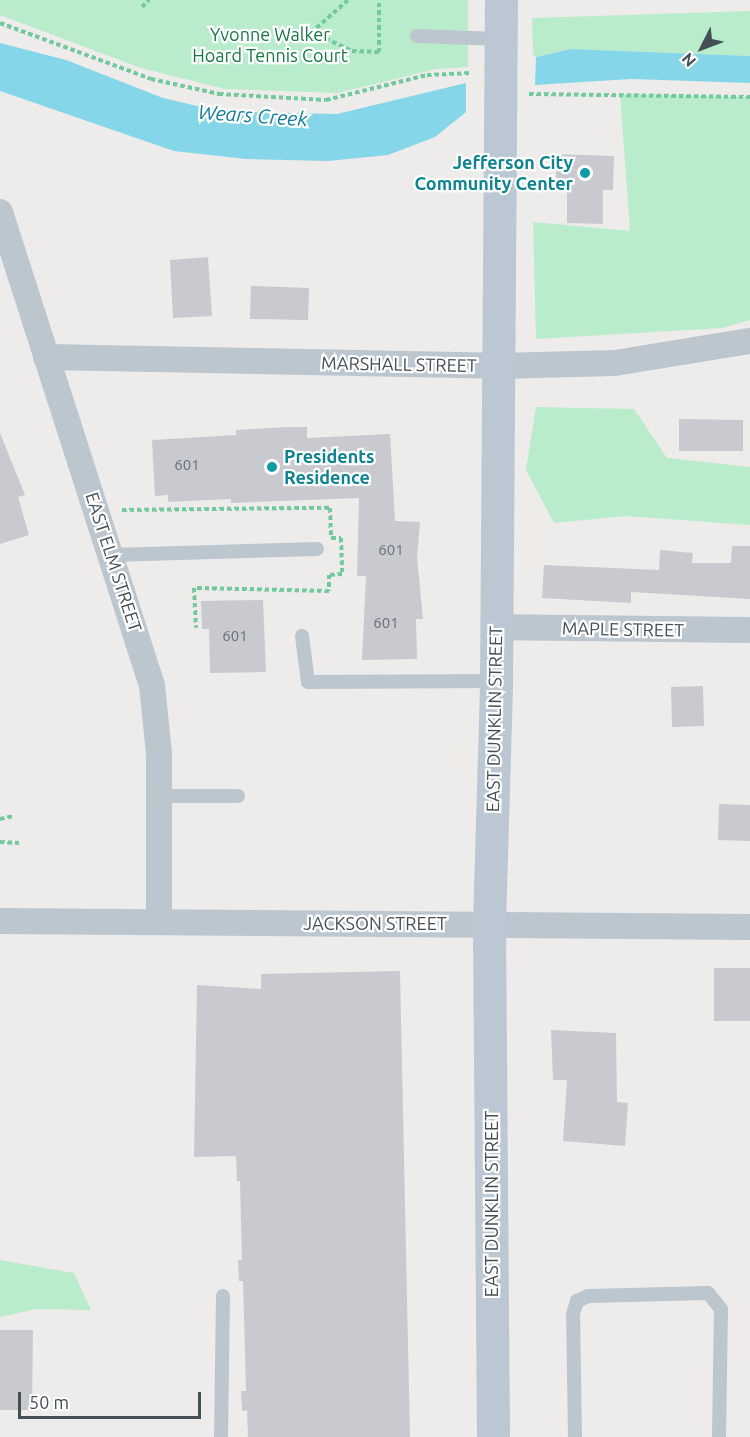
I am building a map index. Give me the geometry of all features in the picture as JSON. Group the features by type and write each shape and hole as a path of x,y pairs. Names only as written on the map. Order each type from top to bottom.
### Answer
{"main road":[{"name":"EAST DUNKLIN STREET","path":"493,1437 489,923 496,681 501,0"}],"street":[{"name":"EAST ELM STREET","path":"0,212 152,685 158,719 159,922"},
{"name":"MARSHALL STREET","path":"46,357 497,366 615,363 750,341"},
{"name":"MAPLE STREET","path":"496,627 750,630"},
{"name":"JACKSON STREET","path":"0,921 489,923 750,927"}],"lane":[{"path":"417,36 500,39"},
{"path":"112,555 317,549"},
{"path":"302,636 308,682 496,681"},
{"path":"159,796 238,796"},
{"path":"575,1437 573,1314 577,1301 588,1296 708,1293 721,1309 719,1437"},
{"path":"221,1437 223,1296"}],"path":[{"path":"142,7 149,0"},
{"path":"348,0 312,32 352,51 379,52 379,0"},
{"path":"0,23 151,79 219,94 326,100 427,75 478,73"},
{"path":"529,94 750,97"},
{"path":"0,819 13,816"},
{"path":"0,842 19,843"}],"green space":[{"name":"Yvonne Walker Hoard Tennis Court","path":"0,0 468,0 468,67 436,69 338,93 225,89 141,68 0,15"},
{"path":"750,11 750,56 571,49 536,57 533,54 532,18"},
{"path":"620,94 750,97 750,320 722,328 536,339 533,222 630,231"},
{"path":"536,407 634,409 667,458 750,467 750,525 626,516 554,523 526,470"},
{"path":"0,1260 74,1273 91,1310 36,1309 0,1317"}],"water":[{"name":"Wears Creek","path":"0,43 66,60 163,98 197,106 250,112 337,114 466,83 466,112 435,137 388,155 328,161 246,159 174,151 0,91"},
{"path":"571,49 750,56 750,83 631,79 535,85 536,57"}],"building":[{"name":"Jefferson City Community Center","path":"556,154 614,156 613,190 603,190 603,224 567,223 567,191 556,191"},
{"path":"208,257 212,316 173,318 170,260"},
{"path":"251,286 309,288 308,320 250,319"},
{"path":"679,419 743,420 743,451 679,451"},
{"path":"307,427 307,438 390,434 395,521 420,522 417,557 423,619 416,619 417,659 362,660 366,576 357,576 359,498 231,503 231,499 168,502 168,495 155,496 152,440 236,435 236,430"},
{"path":"0,433 25,495 18,497 29,535 0,544"},
{"path":"732,546 750,546 750,599 631,592 631,603 542,598 544,565 659,570 660,550 693,553 692,563 731,563"},
{"path":"263,600 266,672 210,673 209,629 202,629 201,601"},
{"path":"703,686 704,726 672,727 671,687"},
{"path":"719,804 750,805 750,841 718,840"},
{"path":"714,968 750,968 750,1021 714,1021"},
{"path":"400,971 410,1437 248,1437 247,1410 242,1411 241,1391 246,1391 243,1281 239,1281 238,1260 242,1260 240,1181 237,1181 236,1156 194,1157 197,985 261,989 261,974"},
{"path":"551,1030 616,1033 617,1102 628,1103 625,1146 563,1141 567,1080 553,1080"},
{"path":"0,1330 33,1330 32,1410 0,1410"}],"place":[{"name":"Jefferson City Community Center","path":"585,173"},
{"name":"Presidents Residence","path":"272,467"}]}
